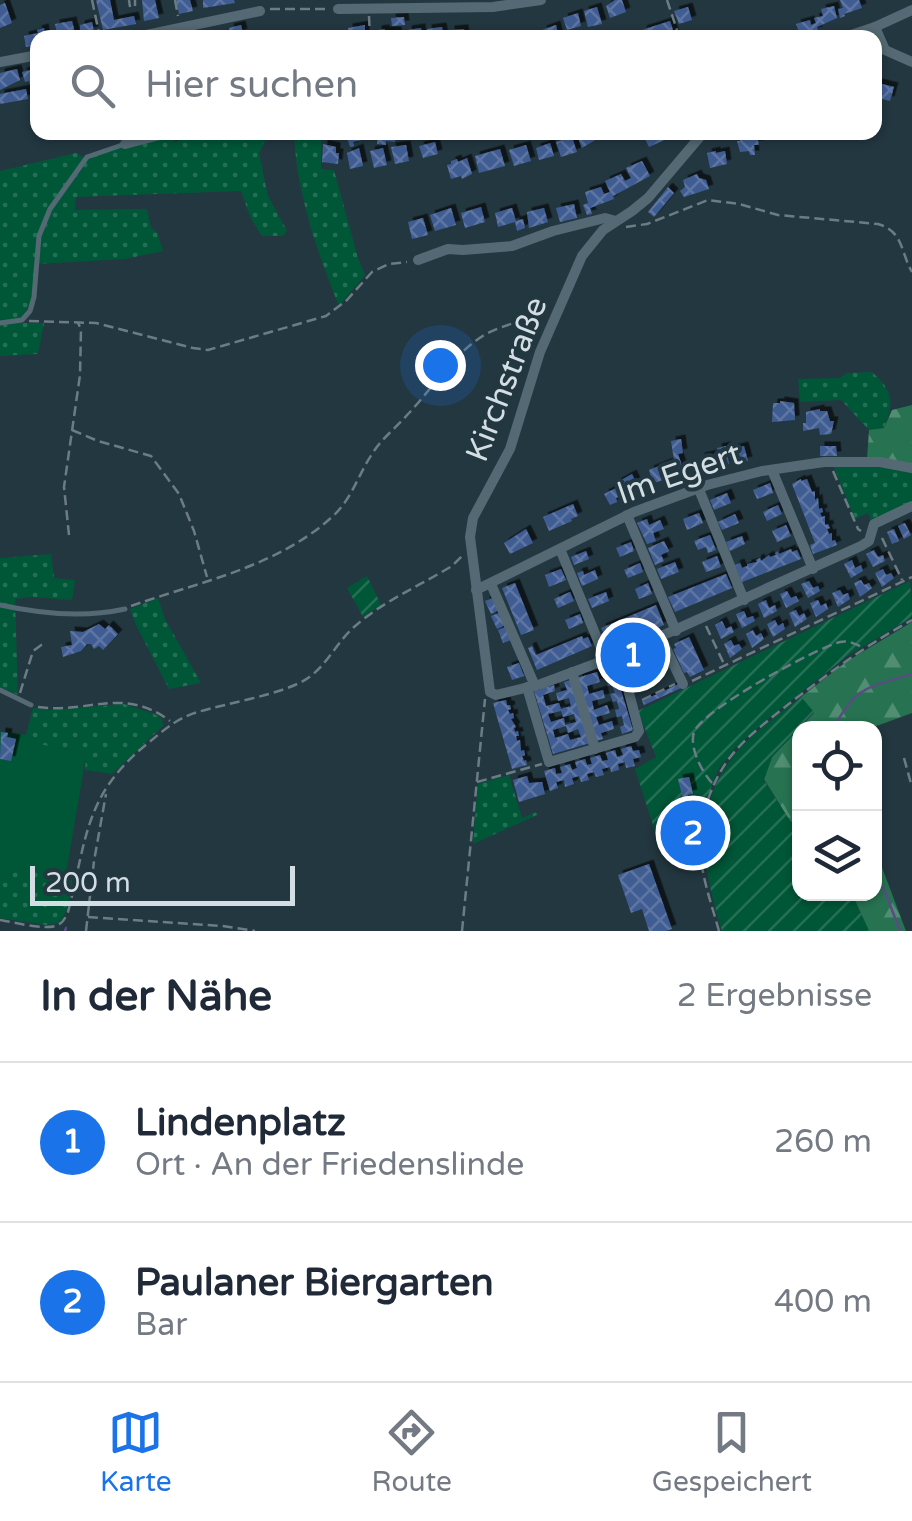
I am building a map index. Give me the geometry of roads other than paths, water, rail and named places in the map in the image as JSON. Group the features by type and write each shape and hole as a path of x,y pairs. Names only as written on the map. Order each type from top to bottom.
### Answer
{"street":[{"path":"338,9 425,4 504,6 540,0"},
{"path":"868,30 912,10"},
{"path":"171,30 260,12"},
{"path":"882,43 885,50 912,62"},
{"path":"0,62 30,56"},
{"path":"125,144 140,140"},
{"name":"Kirchstraße","path":"531,686 496,695 489,691 471,548 473,518 512,442 537,359 586,248 603,230 648,198 697,140"},
{"path":"418,260 448,249 506,248 596,220 616,221"},
{"name":"Im Egert","path":"476,590 627,515 698,488 772,470 830,462 880,462 912,468"},
{"path":"772,470 813,568"},
{"path":"698,488 744,600"},
{"path":"531,686 661,638 866,543 873,524 912,506"},
{"path":"627,515 676,631"},
{"path":"560,549 606,660"},
{"path":"491,584 531,686 549,762 638,735 619,655"},
{"path":"661,638 682,683"},
{"path":"572,672 595,749"}],"lane":[{"path":"0,323 24,319 30,311 38,240 48,212 87,157 125,144"},
{"path":"0,606 86,615 125,610"},
{"path":"0,690 31,704"}],"waterway":[{"path":"838,721 865,690 912,674"},
{"path":"882,887 900,931"}],"place":[{"name":"Lindenplatz","path":"633,655"},
{"name":"Paulaner Biergarten","path":"693,833"}]}
